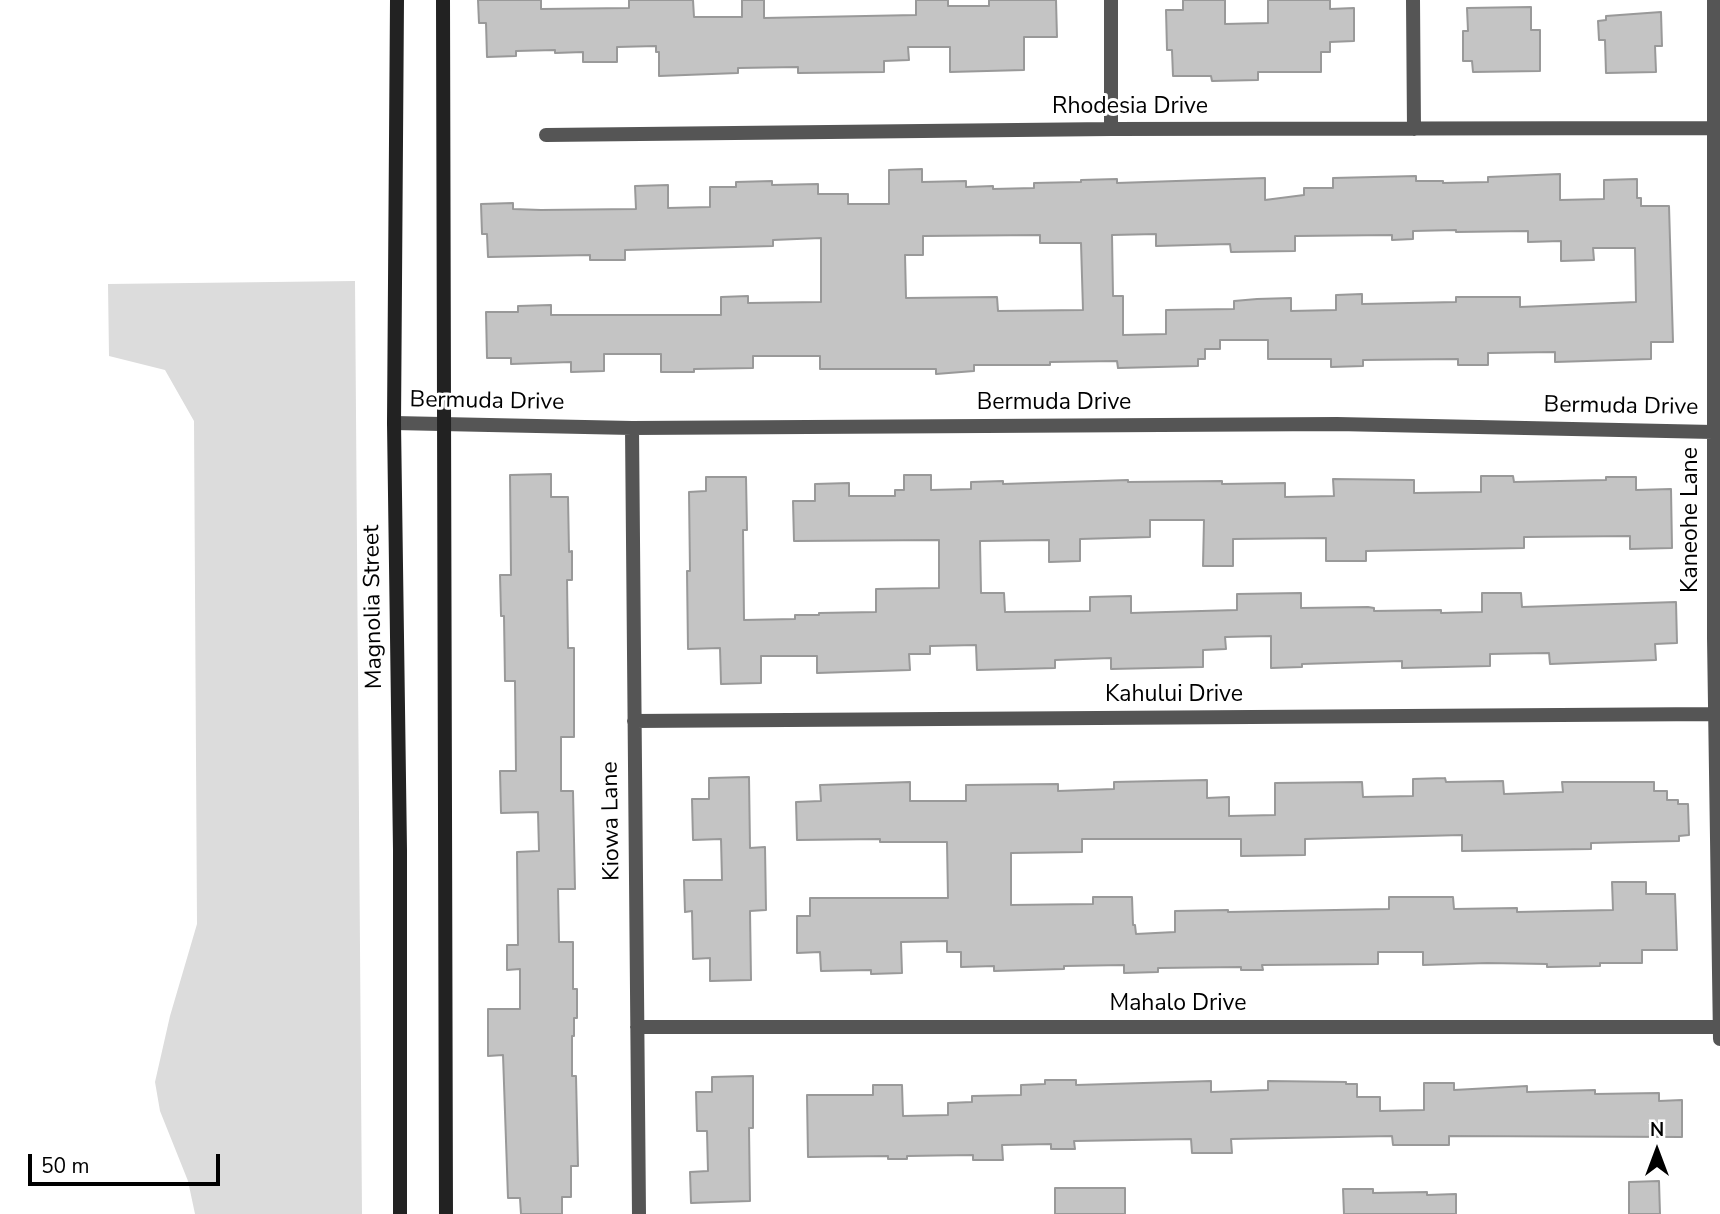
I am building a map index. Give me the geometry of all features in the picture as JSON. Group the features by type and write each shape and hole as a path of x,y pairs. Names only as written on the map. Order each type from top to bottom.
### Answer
{"main road":[{"name":"Magnolia Street","path":"397,0 394,423 400,850 400,1214"},
{"path":"443,0 446,1214"}],"street":[{"path":"1111,0 1111,129"},
{"path":"1413,0 1414,129"},
{"name":"Kaneohe Lane","path":"1714,0 1713,432 1720,1039"},
{"name":"Rhodesia Drive","path":"546,135 1111,129 1715,128"},
{"name":"Bermuda Drive","path":"394,423 632,428 1337,425 1713,432"},
{"name":"Kiowa Lane","path":"632,428 639,1214"},
{"name":"Kahului Drive","path":"634,721 1715,714"},
{"name":"Mahalo Drive","path":"637,1027 1720,1027"}],"shaded area":[{"path":"355,281 362,1214 195,1214 188,1181 160,1111 155,1082 170,1016 197,924 194,421 165,370 109,356 108,284"}],"building":[{"path":"478,0 541,0 541,9 629,8 629,0 693,0 694,17 742,17 742,0 764,0 764,18 916,15 916,0 948,0 948,6 989,6 989,0 1056,0 1057,37 1024,37 1024,70 950,72 950,47 908,47 909,60 884,61 884,72 798,73 798,67 738,68 738,73 659,76 659,52 656,52 656,46 617,47 617,62 583,62 583,52 555,53 555,50 516,51 516,56 487,57 486,23 479,23"},
{"path":"1183,0 1225,0 1225,24 1268,23 1268,0 1330,0 1330,9 1354,8 1354,41 1330,42 1330,52 1321,52 1321,72 1258,72 1258,80 1212,81 1211,76 1173,76 1172,50 1167,50 1166,10 1183,10"},
{"path":"1531,7 1531,30 1540,30 1540,71 1473,72 1472,61 1463,61 1463,31 1468,31 1467,8"},
{"path":"1661,12 1662,46 1655,46 1656,72 1606,73 1605,40 1599,40 1598,21 1606,20 1606,16"},
{"path":"922,169 922,182 966,181 966,187 993,186 993,189 1034,188 1034,183 1081,180 1117,179 1117,183 1265,178 1265,200 1304,195 1304,188 1333,188 1333,178 1416,176 1416,181 1443,183 1488,182 1488,177 1560,174 1560,200 1604,199 1604,180 1637,179 1637,198 1641,198 1641,206 1669,206 1673,342 1651,342 1651,359 1555,362 1555,352 1488,353 1488,365 1458,365 1458,359 1363,360 1363,366 1331,367 1331,359 1268,359 1268,340 1220,340 1220,349 1205,349 1205,359 1198,359 1198,366 1118,368 1117,361 1050,362 1050,365 974,365 974,371 936,374 936,369 820,369 820,356 753,356 753,368 694,369 694,372 661,372 661,354 604,354 604,371 571,372 571,362 511,364 511,358 487,358 486,312 518,312 518,306 551,305 551,315 721,315 721,297 748,296 748,303 821,302 821,238 773,240 773,246 625,250 625,260 590,260 590,255 488,257 487,234 482,234 481,204 513,203 513,209 541,210 636,209 635,186 668,185 668,208 710,207 710,187 736,187 736,182 772,181 772,185 818,184 818,194 848,194 848,204 889,204 889,170","holes":["1413,231 1528,231 1528,242 1561,241 1561,261 1594,260 1593,248 1635,248 1636,302 1520,307 1520,297 1456,297 1456,302 1362,304 1362,294 1336,295 1336,310 1291,311 1291,298 1257,299 1234,301 1234,309 1166,310 1166,334 1123,335 1123,296 1113,296 1112,235 1156,234 1156,246 1230,244 1231,252 1295,251 1295,236 1392,235 1392,240 1413,239","1040,235 1040,243 1081,243 1083,310 998,311 997,297 906,298 905,255 923,255 923,236"]},
{"path":"551,474 551,497 568,497 569,552 572,551 572,580 567,580 568,648 574,648 574,737 561,737 561,791 573,791 575,889 558,889 559,942 573,942 573,989 577,989 577,1018 574,1018 572,1036 572,1076 576,1076 578,1166 571,1166 571,1197 562,1197 562,1214 521,1214 520,1198 508,1198 503,1055 488,1056 488,1009 520,1009 520,969 507,970 507,945 518,945 517,852 539,851 538,812 501,813 500,771 516,771 515,681 505,681 500,575 511,575 510,475"},
{"path":"904,475 931,475 931,490 971,489 971,482 1003,481 1003,484 1128,480 1222,481 1222,484 1285,483 1285,497 1334,496 1333,479 1414,480 1414,493 1481,492 1481,476 1513,476 1514,482 1636,477 1636,490 1671,489 1672,548 1630,549 1630,536 1524,537 1524,548 1366,551 1366,561 1326,561 1326,538 1233,539 1233,566 1203,566 1204,520 1150,520 1150,537 1080,539 1080,561 1049,562 1049,540 980,541 981,593 1004,593 1005,612 1090,611 1090,597 1131,596 1131,613 1237,610 1237,594 1301,593 1301,608 1368,607 1374,608 1374,611 1441,610 1441,613 1482,612 1482,593 1521,593 1522,607 1676,602 1677,643 1655,644 1656,660 1550,664 1549,653 1490,654 1490,666 1402,668 1402,661 1302,664 1302,667 1271,668 1271,636 1225,637 1226,649 1203,650 1203,667 1111,669 1111,658 1055,660 1055,668 977,670 976,645 930,646 930,654 909,654 910,670 817,673 817,656 761,656 761,683 721,684 720,648 688,649 689,492 706,491 706,477 746,477 747,530 743,530 744,620 795,619 795,615 876,612 876,589 939,588 939,540 794,541 793,501 815,501 815,484 849,483 849,496 895,496 895,490 904,490"},
{"path":"749,777 750,848 765,847 766,910 750,911 751,980 710,981 710,958 693,959 692,911 685,912 684,880 722,880 721,839 693,840 692,799 709,799 709,778"},
{"path":"1445,778 1446,782 1503,781 1504,794 1563,792 1562,782 1654,782 1654,791 1667,791 1667,800 1688,804 1689,835 1679,836 1679,841 1591,843 1591,849 1462,851 1462,835 1305,839 1305,855 1241,856 1241,839 1082,839 1082,852 1011,853 1011,905 1093,904 1093,897 1132,897 1136,934 1175,932 1175,911 1389,909 1389,897 1453,897 1454,909 1517,908 1517,912 1613,910 1612,882 1646,882 1646,894 1675,894 1677,950 1642,950 1642,963 1600,963 1600,966 1547,967 1547,964 1487,963 1423,965 1423,952 1378,952 1378,964 1262,965 1263,970 1241,970 1241,967 1158,968 1158,972 1124,973 1124,965 994,971 994,966 961,967 961,952 947,952 947,941 901,942 902,973 871,974 871,970 821,971 820,952 797,953 797,916 810,916 810,898 948,898 947,842 880,842 880,839 797,840 796,802 821,801 820,785 910,782 910,801 966,801 966,785 1058,784 1058,791 1114,789 1114,782 1207,780 1207,798 1229,797 1229,816 1275,815 1275,783 1362,782 1363,797 1413,796 1413,779"},
{"path":"753,1076 753,1128 749,1128 750,1201 691,1203 690,1172 708,1171 707,1131 697,1131 696,1092 712,1092 712,1077"},
{"path":"1045,1080 1076,1080 1076,1085 1211,1081 1211,1092 1268,1090 1268,1081 1346,1082 1357,1084 1357,1097 1380,1097 1380,1111 1424,1110 1424,1083 1454,1083 1454,1090 1527,1086 1527,1092 1595,1090 1595,1094 1659,1093 1659,1101 1682,1100 1682,1137 1449,1136 1449,1145 1393,1145 1392,1136 1231,1139 1232,1153 1192,1153 1191,1139 1074,1141 1075,1149 1051,1149 1051,1144 1002,1145 1003,1160 973,1160 973,1155 907,1156 907,1159 888,1159 888,1156 808,1157 807,1095 873,1095 873,1085 902,1085 903,1116 948,1115 948,1103 972,1102 972,1096 1021,1095 1021,1085 1045,1084"},
{"path":"1659,1181 1660,1214 1629,1214 1629,1182"},
{"path":"1055,1188 1125,1188 1125,1214 1055,1214"},
{"path":"1343,1189 1373,1189 1373,1193 1456,1194 1456,1214 1344,1214"}]}
